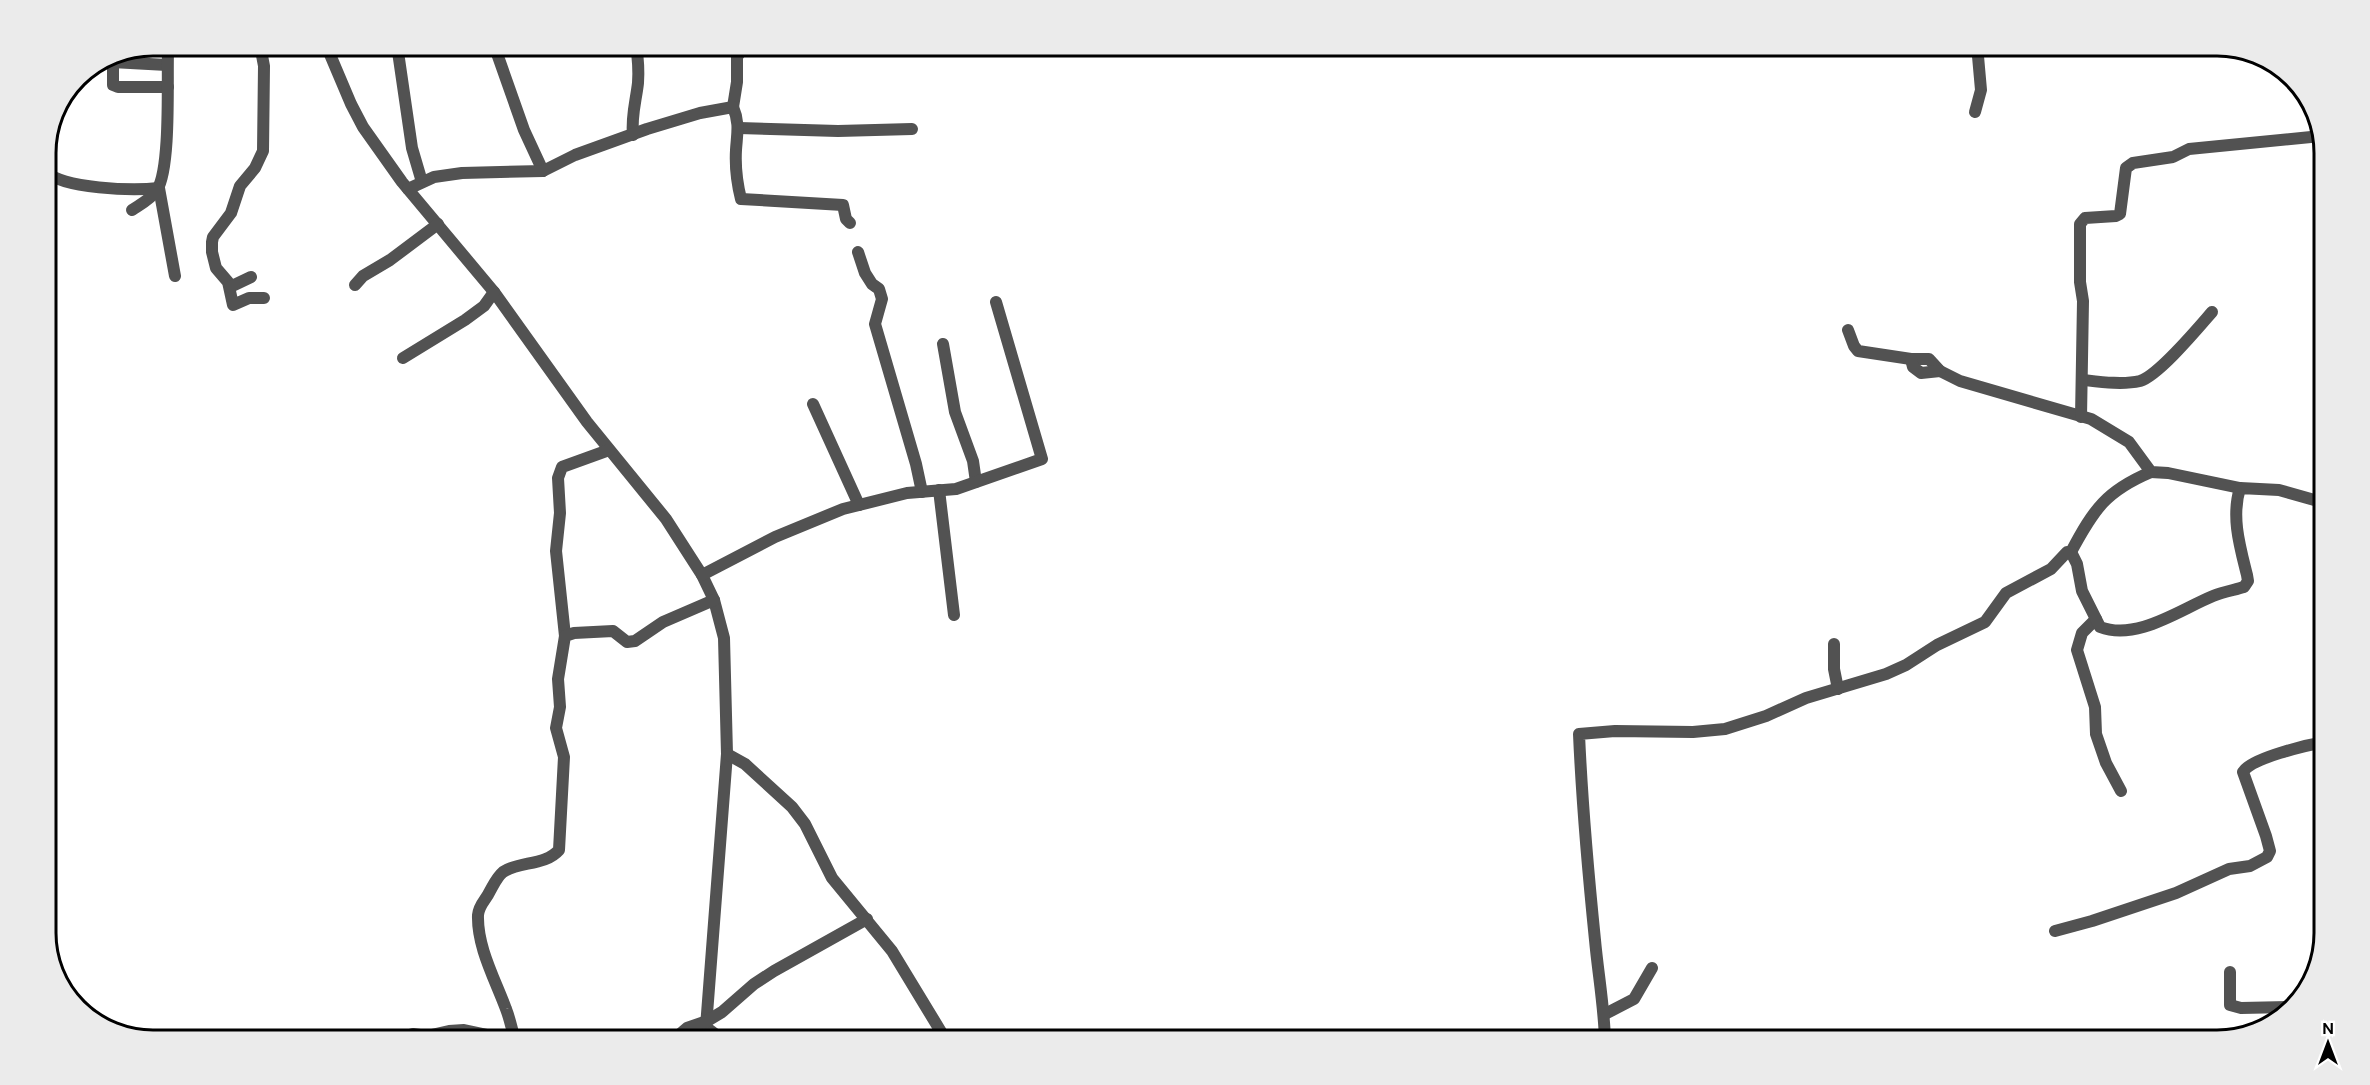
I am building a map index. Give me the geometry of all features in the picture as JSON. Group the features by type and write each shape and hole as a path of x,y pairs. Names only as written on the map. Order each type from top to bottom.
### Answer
{"street":[{"path":"132,210 152,197 159,188 163,172 168,87 167,56"},
{"path":"262,56 264,66 263,151 255,168 240,186 231,213 213,237 212,252 216,268 230,287 233,305 249,298 264,298"},
{"path":"331,56 363,127 408,189 494,292 587,422 666,519 702,575 714,600 724,638 727,754 706,1030"},
{"path":"399,56 412,148 422,182"},
{"path":"498,56 524,130 543,171"},
{"path":"633,135 632,114 638,84 638,56"},
{"path":"738,56 733,107 739,128 736,178 741,199 820,205 840,203 850,223"},
{"path":"1975,112 1981,90 1978,56"},
{"path":"120,62 168,65"},
{"path":"109,67 113,85 118,87 168,87"},
{"path":"408,189 434,177 462,173 543,171 575,155 633,135 700,113 733,107"},
{"path":"739,128 837,131 912,129"},
{"path":"2081,417 2084,380 2080,224 2085,218 2116,216 2120,213 2126,168 2133,163 2173,158 2189,149 2313,137"},
{"path":"56,178 102,188 136,190 159,188"},
{"path":"159,188 175,276"},
{"path":"355,285 363,276 390,260 438,224"},
{"path":"858,252 865,273 872,284 879,289 882,299 874,324 916,464 922,492"},
{"path":"230,287 250,277"},
{"path":"403,358 465,320 483,306 494,292"},
{"path":"702,575 775,537 843,509 922,492 956,489 1042,459 996,302"},
{"path":"2084,380 2141,381 2153,374 2212,312"},
{"path":"1848,330 1858,351 1911,359 1913,367 1921,373 1940,371 1960,381 2091,419 2129,442 2151,472"},
{"path":"943,344 955,412 973,461 976,482"},
{"path":"813,404 859,505"},
{"path":"512,1030 481,937 478,914 482,901 503,872 544,859 558,850 564,757 556,729 560,707 558,679 565,636 556,551 560,513 558,478 562,467 609,450"},
{"path":"1605,1030 1583,822 1579,734 1614,731 1693,732 1725,729 1766,716 1806,698 1886,674 1937,645 1985,622 2006,593 2051,569 2067,552 2071,552 2107,496 2151,472 2168,472 2240,488 2279,490 2314,499"},
{"path":"2071,552 2077,564 2082,591 2100,627 2110,631 2121,631 2150,624 2216,594 2244,587 2247,575 2237,534 2237,498 2240,488"},
{"path":"939,490 954,615"},
{"path":"565,636 613,631 627,642 635,641 663,622 714,600"},
{"path":"2096,619 2082,633 2077,650 2095,707 2096,734 2106,763 2121,790"},
{"path":"1834,644 1834,669 1838,689"},
{"path":"2055,931 2176,893 2229,869 2250,866 2267,857 2270,851 2266,836 2243,772 2246,767 2261,761 2314,745"},
{"path":"727,754 745,764 792,807 805,824 832,878 892,951 940,1030"},
{"path":"685,1030 687,1028 706,1030 774,971 867,919"},
{"path":"1605,1014 1634,999 1652,968"},
{"path":"2230,972 2230,1005 2241,1008 2278,1007"}]}
